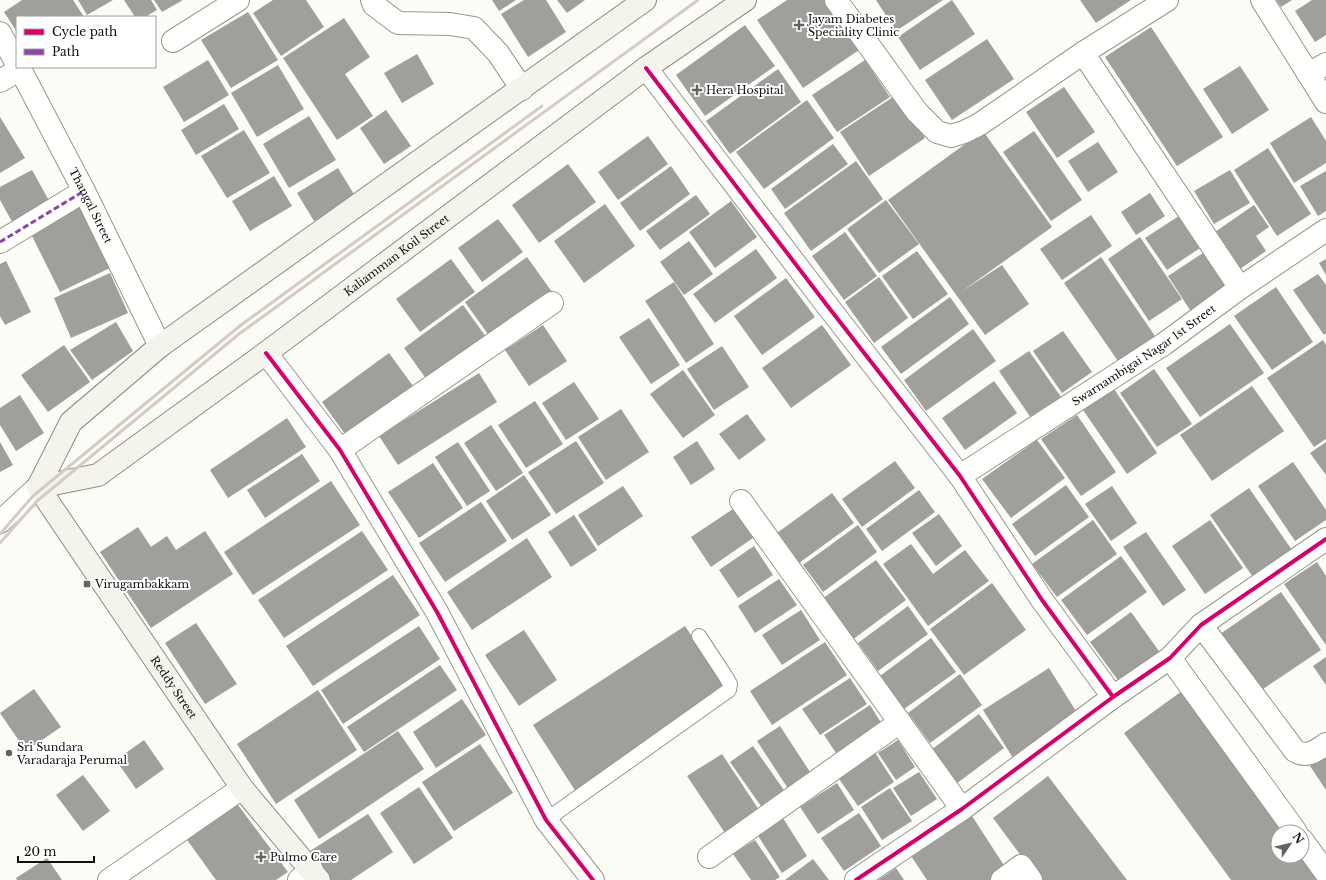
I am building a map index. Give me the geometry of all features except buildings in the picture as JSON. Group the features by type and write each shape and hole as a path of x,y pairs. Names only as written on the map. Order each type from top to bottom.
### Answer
{"main road":[{"path":"38,487 71,422 160,346 429,152 522,89 645,0"},
{"name":"Kaliamman Koil Street","path":"38,487 98,475 266,353 646,68 745,0"},
{"name":"Reddy Street","path":"38,487 242,788 310,877"}],"street":[{"path":"173,41 238,0"},
{"path":"372,0 374,5 398,23 450,24 474,28 498,53 522,89"},
{"path":"836,0 917,112 937,132 951,136 964,132 980,124 1083,53 1168,0"},
{"path":"1262,0 1317,69 1326,102"},
{"name":"Thangal Street","path":"0,33 16,62"},
{"path":"1083,53 1240,288"},
{"path":"0,81 18,68"},
{"name":"Thangal Street","path":"20,68 84,191 160,346"},
{"path":"646,68 826,304 960,476 1042,600 1113,697"},
{"path":"0,242 84,191"},
{"name":"Swarnambigai Nagar 1st Street","path":"960,476 1164,344 1240,288 1326,230"},
{"path":"340,450 552,303"},
{"path":"266,353 340,450 437,612 546,820 593,880"},
{"path":"0,522 38,487"},
{"path":"741,501 962,810"},
{"path":"856,880 962,810 1113,697 1170,658 1202,625 1326,539"},
{"path":"1202,625 1295,751 1306,755 1326,744"},
{"path":"1170,658 1290,824"},
{"path":"709,856 900,722"},
{"path":"109,880 242,788"},
{"path":"1310,851 1326,873"},
{"path":"1002,880 1021,866 1031,880"}],"lane":[{"path":"546,820 729,690 730,684 699,636"}],"railway":[{"path":"0,543 37,501 239,334 698,0"},
{"path":"0,534 33,496 241,325 542,106"}],"marked path":[{"path":"0,242 84,191"}],"cycle path":[{"path":"646,68 826,304 960,476 1042,600 1113,697"},
{"path":"266,353 340,450 437,612 546,820 593,880"},
{"path":"856,880 962,809 1113,697 1170,658 1201,625 1326,539"}],"place":[{"name":"Jayam Diabetes Speciality Clinic","path":"799,25"},
{"name":"Hera Hospital","path":"697,90"},
{"name":"Virugambakkam","path":"87,584"},
{"name":"Sri Sundara Varadaraja Perumal","path":"9,753"},
{"name":"Pulmo Care","path":"261,857"}]}
